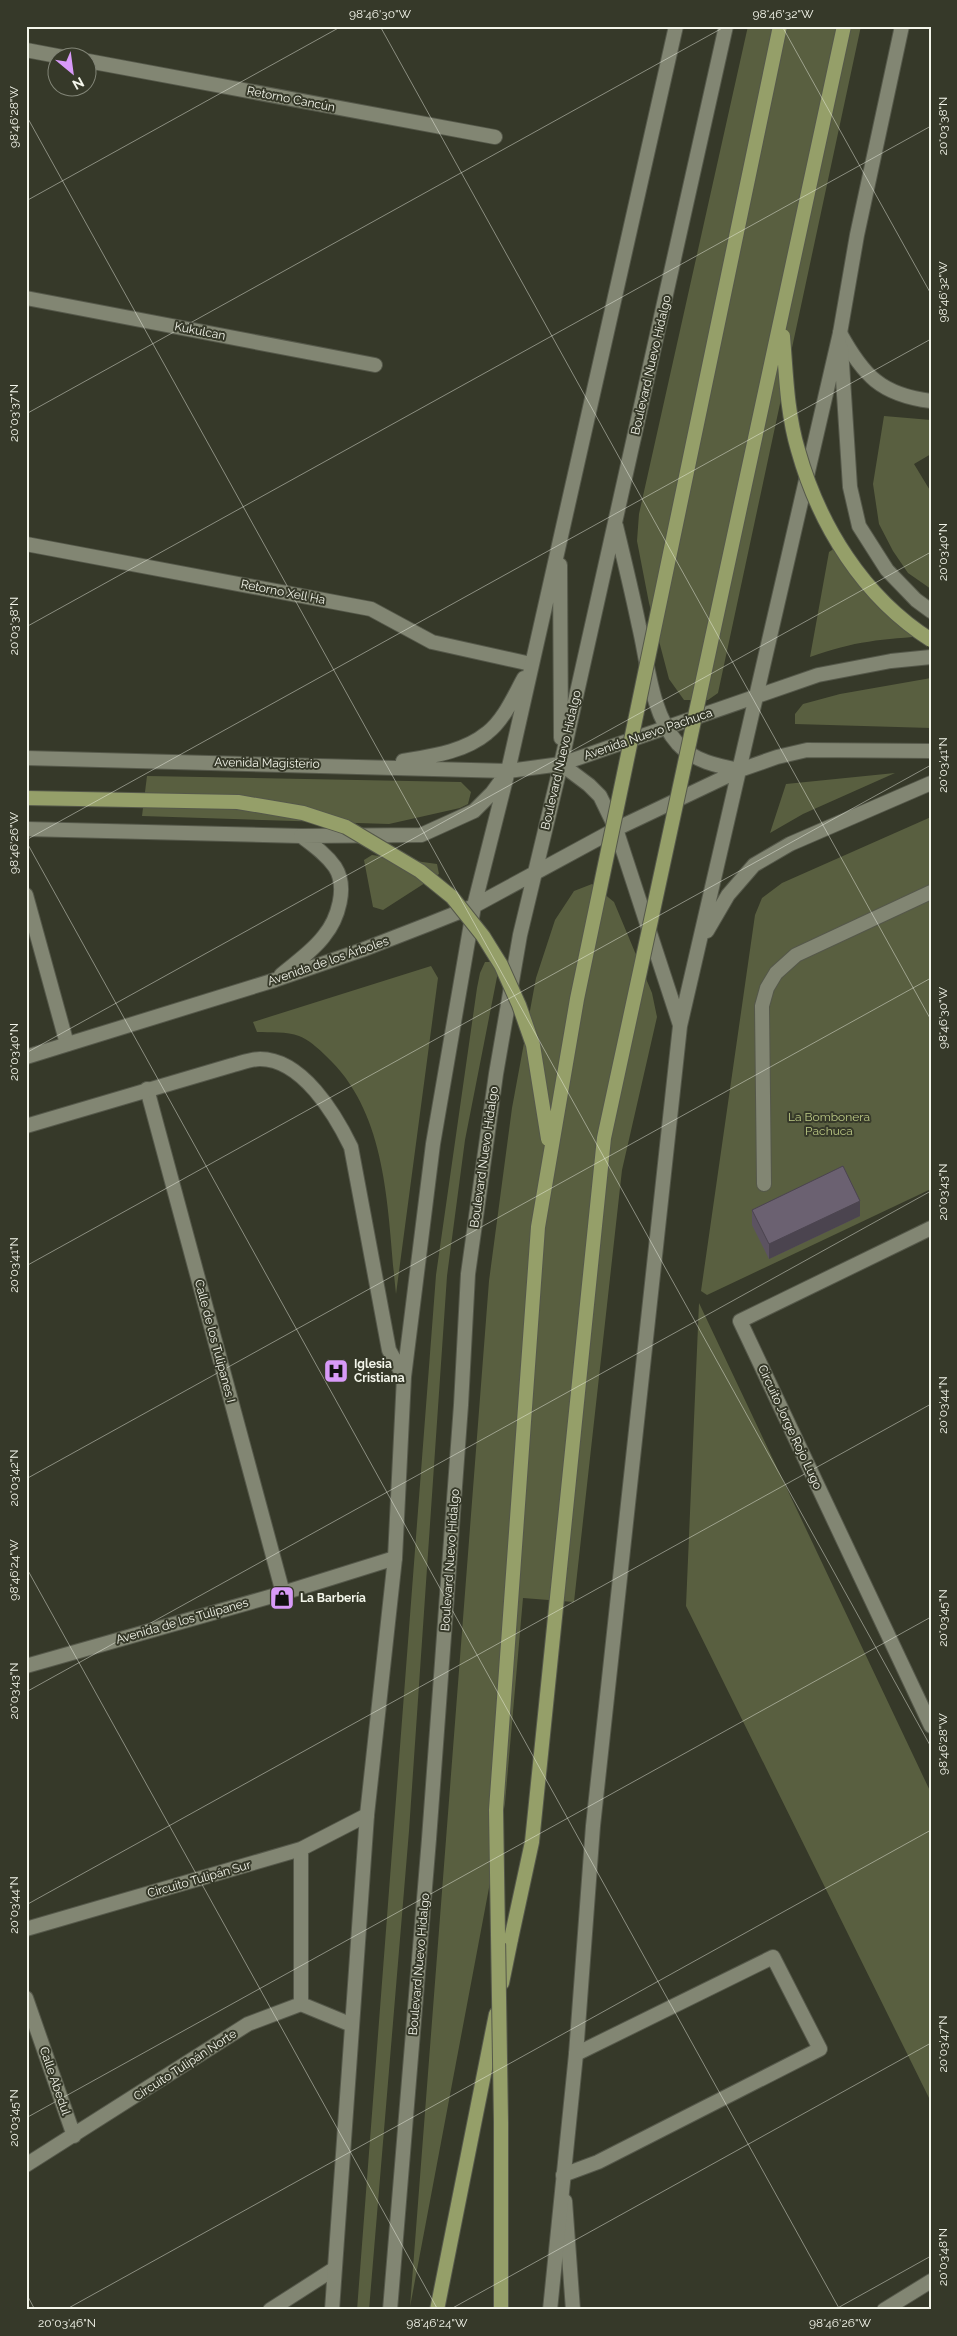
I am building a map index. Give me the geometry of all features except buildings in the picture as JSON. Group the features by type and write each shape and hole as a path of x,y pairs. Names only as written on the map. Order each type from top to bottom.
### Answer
{"main road":[{"path":"332,2310 367,1815 395,1558 404,1377 433,1144 474,906 508,771 676,26"},
{"name":"Boulevard Nuevo Hidalgo","path":"390,2310 430,1819 461,1405 468,1274 496,1074 520,935 561,764 726,26"},
{"path":"500,2310 501,2159 496,1810 538,1227 577,999 780,26"},
{"path":"438,2310 532,1842 604,1138 844,26"},
{"path":"550,2310 576,2054 593,1826 680,1026 840,333 856,236 902,26"},
{"path":"26,50 48,54"},
{"name":"Retorno Cancún","path":"98,63 495,137"},
{"name":"Kukulcan","path":"26,298 374,365"},
{"path":"782,320 787,396 797,449 814,502 837,543 870,587 914,629 931,640"},
{"path":"840,333 855,361 878,383 906,398 931,400"},
{"path":"840,333 850,487 859,526 887,570 916,600 931,611"},
{"path":"615,523 656,699 666,728 678,744 694,756 711,764 740,770"},
{"path":"559,540 561,764 583,779 600,796 616,829 680,1026"},
{"name":"Retorno Xell Ha","path":"26,544 371,609 432,642 531,664"},
{"name":"Avenida Nuevo Pachuca","path":"508,771 561,764 831,671 931,657"},
{"path":"375,766 458,749 488,733 508,707 531,664"},
{"path":"616,829 740,770 802,751 931,751"},
{"name":"Avenida Magisterio","path":"26,758 508,771"},
{"path":"26,829 301,836 421,835 474,811 492,793 508,771"},
{"path":"700,943 728,895 754,865 790,844 931,782"},
{"path":"26,798 238,802 268,806 303,813 346,827 420,871 452,897 483,936 501,966 533,1045 550,1150"},
{"name":"Avenida de los Árboles","path":"26,1057 275,980 362,950 474,906 616,829"},
{"path":"275,980 325,936 338,914 342,891 337,869 323,852 301,836"},
{"path":"764,1184 762,1006 767,988 776,973 796,955 931,892"},
{"path":"26,895 67,1044"},
{"path":"26,1126 260,1059 279,1063 301,1076 337,1118 351,1147 389,1350 404,1377"},
{"name":"Calle de los Tulipanes I","path":"147,1090 283,1593"},
{"name":"Circuito Jorge Rojo Lugo","path":"931,1228 740,1321 931,1726"},
{"name":"Avenida de los Tulipanes","path":"26,1666 283,1593 395,1558"},
{"name":"Circuito Tulipán Sur","path":"26,1929 301,1849 367,1815"},
{"path":"301,1849 301,2004 352,2025"},
{"path":"563,2175 606,2158 820,2049 773,1957 576,2054"},
{"name":"Calle Abedul","path":"26,1998 74,2136"},
{"name":"Circuito Tulipán Norte","path":"26,2165 248,2024 301,2004"},
{"path":"563,2175 573,2310"},
{"path":"270,2310 334,2269"},
{"path":"884,2310 931,2281"}],"green space":[{"path":"748,26 861,26 718,693 708,700 684,700 669,679 649,603 637,541 639,514"},
{"path":"884,416 931,420 931,454 914,464 931,492 931,589 908,573 893,551 879,524 873,484"},
{"path":"841,544 863,575 929,636 869,642 841,647 810,657 829,552"},
{"path":"931,678 931,728 795,724 795,714 803,704 840,694"},
{"path":"895,773 803,814 770,833 786,784"},
{"path":"147,776 461,782 471,792 468,804 460,808 389,824 142,816"},
{"name":"La Bombonera Pachuca","path":"931,817 931,1189 707,1295 701,1291 755,915 762,898 782,883"},
{"path":"372,855 437,864 439,874 383,910 373,907 364,860"},
{"path":"592,884 614,902 652,993 657,1017 622,1170 574,1602 523,1598 505,1803 410,2307 489,1281 512,1108 536,978 555,920 574,891"},
{"path":"485,962 493,962 498,972 465,1140 447,1276 409,1831 369,2310 357,2310 436,1275 477,988 480,973"},
{"path":"431,966 438,978 396,1294 382,1167 374,1136 363,1107 347,1080 326,1056 313,1045 294,1034 257,1032 253,1022"},
{"path":"699,1303 931,1793 931,2102 686,1606"}],"place":[{"name":"Iglesia Cristiana","path":"336,1371"},
{"name":"La Barbería","path":"282,1598"}]}
